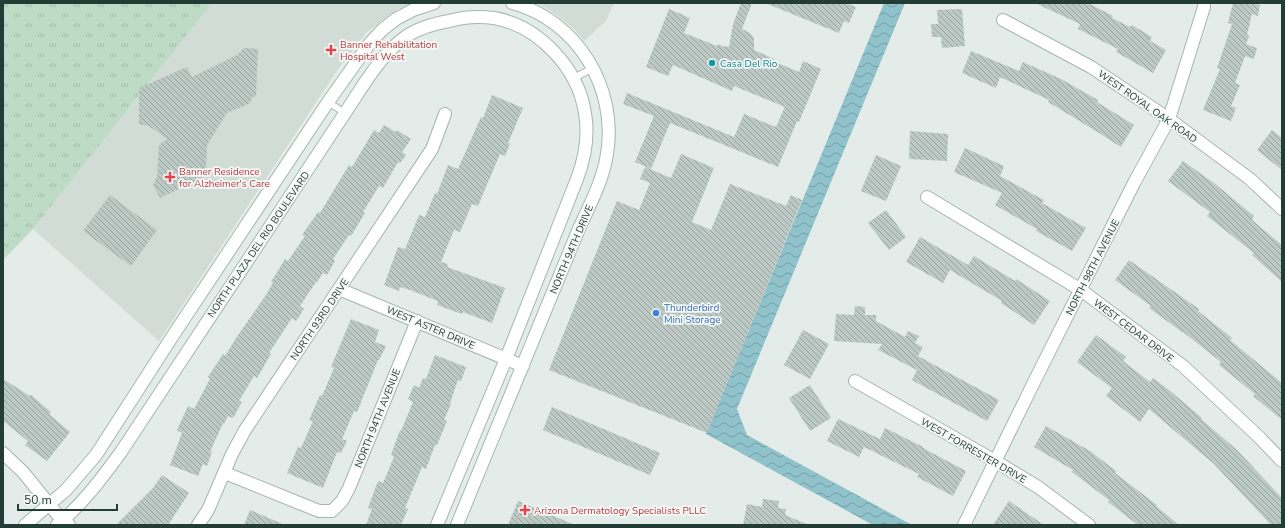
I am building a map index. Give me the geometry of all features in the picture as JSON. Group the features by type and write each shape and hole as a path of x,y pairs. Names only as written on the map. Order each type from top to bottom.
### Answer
{"street":[{"name":"NORTH PLAZA DEL RIO BOULEVARD","path":"25,525 66,490 96,455 172,337 328,102 370,43 382,30 396,19 412,10 434,3"},
{"name":"NORTH 94TH DRIVE","path":"457,525 599,184 605,168 609,137 606,103 593,68 586,56 566,32 554,22 539,13 512,3"},
{"name":"NORTH 98TH AVENUE","path":"964,525 1134,183 1169,119 1204,3"},
{"name":"NORTH PLAZA DEL RIO BOULEVARD","path":"63,523 95,487 121,452 345,113 374,70 388,53 403,38 420,28 455,19 471,17 494,18"},
{"name":"NORTH 94TH DRIVE","path":"437,525 506,358 584,162 586,144 585,113 574,78 558,57 536,36 508,22 494,18"},
{"name":"WEST ROYAL OAK ROAD","path":"1002,20 1091,67 1169,119 1250,179 1282,209"},
{"name":"NORTH 93RD DRIVE","path":"198,525 208,510 232,454 245,430 432,149 444,114"},
{"name":"WEST CEDAR DRIVE","path":"927,197 1081,290 1182,366 1259,437 1282,461"},
{"name":"WEST ASTER DRIVE","path":"339,289 523,366"},
{"name":"NORTH 94TH AVENUE","path":"225,473 319,511 332,511 342,501 349,488 417,321"},
{"name":"WEST FORRESTER DRIVE","path":"855,381 1038,487 1089,525"},
{"path":"3,453 23,472 63,523"}],"lane":[{"path":"574,78 593,68"},
{"path":"328,102 345,113"}],"shaded area":[{"name":"Banner Residence for Alzheimer's Care","path":"212,3 411,3 396,10 367,32 338,69 159,341 33,229"},
{"path":"537,3 614,3 606,21 584,41 574,29 553,12"}],"green space":[{"path":"3,3 212,3 33,229 3,260"}],"water":[{"path":"884,3 905,3 737,409 747,435 912,525 873,525 706,434"}],"building":[{"name":"Casa Del Rio","path":"741,3 752,3 742,29 750,33 754,38 754,50 774,59 773,61 799,72 803,61 821,69 778,167 670,123 651,169 635,162 654,116 623,104 627,93 734,137 744,114 776,127 785,107 734,86 732,91 673,65 668,76 646,67 669,9 690,18 684,33 717,46 718,44 729,47 733,24"},
{"path":"765,3 846,3 856,7 849,23 844,21 839,33"},
{"path":"1035,3 1088,3 1113,16 1112,18 1130,27 1132,25 1152,37 1150,41 1166,50 1153,73 1116,52 1118,49 1078,29 1080,24"},
{"path":"1233,3 1251,3 1260,5 1258,16 1252,14 1247,35 1249,36 1246,44 1257,48 1254,59 1245,56 1235,83 1240,85 1231,106 1236,108 1231,121 1203,110 1220,69 1217,68 1232,24 1228,23"},
{"path":"962,9 965,46 942,48 941,37 932,37 931,24 938,24 937,10"},
{"path":"244,48 258,49 256,96 252,97 250,103 227,113 207,145 206,171 201,172 202,178 160,198 153,185 157,176 159,145 167,139 149,126 139,124 139,88 187,67 192,77 237,55"},
{"path":"971,51 1019,71 1023,62 1061,79 1098,100 1097,102 1134,125 1121,147 1048,102 1049,100 1000,77 996,88 962,73"},
{"path":"492,95 523,108 508,143 510,144 505,156 500,154 478,206 472,204 460,232 454,230 441,262 448,264 447,267 505,288 492,323 463,312 462,314 437,305 438,301 410,290 400,287 399,291 384,285 398,247 405,249 419,215 425,217 435,193 437,194 448,165 458,169 481,117 483,118"},
{"path":"384,125 396,132 397,130 411,139 402,152 406,155 400,163 398,162 383,188 379,186 363,212 365,213 351,236 349,235 333,259 335,261 327,275 323,273 300,306 304,309 296,321 292,318 269,353 271,354 257,378 254,376 239,401 242,402 233,418 228,416 224,424 223,423 210,452 212,452 207,466 203,464 198,476 170,465 182,433 177,430 188,406 194,409 210,379 208,377 223,354 225,356 264,298 273,283 271,282 285,259 288,261 305,236 302,235 318,212 320,213 349,165 352,167 374,130 379,133"},
{"path":"1272,130 1282,138 1282,170 1257,150"},
{"path":"910,131 948,134 947,161 909,159"},
{"path":"965,148 1004,166 1000,176 1044,200 1042,203 1086,228 1072,251 1036,231 1037,229 995,205 1002,193 954,172"},
{"path":"681,154 714,168 692,222 711,230 730,184 786,206 791,195 802,200 707,433 549,370 617,201 639,210 650,183 640,179 645,167 671,178"},
{"path":"876,155 901,166 886,201 861,191"},
{"path":"1183,161 1214,183 1254,216 1252,220 1282,245 1282,282 1252,255 1254,253 1207,216 1210,212 1168,181"},
{"path":"110,195 157,230 131,266 83,231"},
{"path":"886,210 906,237 889,250 868,223"},
{"path":"920,237 968,265 974,256 1015,281 1016,279 1050,301 1034,325 1001,303 1002,301 950,270 943,283 906,262"},
{"path":"1129,260 1199,309 1198,311 1232,338 1230,340 1282,383 1282,420 1253,396 1255,394 1219,365 1221,362 1183,332 1149,308 1151,306 1115,280"},
{"path":"855,306 865,307 865,315 876,315 876,321 905,337 908,331 919,336 915,343 923,347 918,356 999,400 987,421 912,380 917,370 878,350 882,344 834,341 836,314 854,315"},
{"path":"351,319 379,330 375,342 386,346 378,360 357,412 354,411 342,439 347,441 341,453 337,452 323,488 287,473 298,447 301,448 313,421 309,420 320,395 322,396 334,368 331,367"},
{"path":"803,330 829,344 810,379 784,365"},
{"path":"1096,335 1126,357 1123,361 1150,382 1153,378 1169,390 1237,450 1282,498 1282,525 1271,525 1214,464 1149,409 1140,422 1106,396 1112,388 1077,362"},
{"path":"435,355 466,367 461,381 458,380 450,403 451,404 444,420 447,421 437,445 435,445 426,469 422,467 405,508 408,509 401,525 366,525 372,509 368,508 378,481 383,483 394,457 391,455 400,430 401,431 413,402 408,399 414,385 419,388 423,378 426,379"},
{"path":"3,379 30,396 31,395 51,412 49,414 70,432 47,461 25,445 28,441 3,421"},
{"path":"810,385 831,418 810,431 789,398"},
{"path":"552,407 660,453 650,475 543,430"},
{"path":"838,419 880,439 885,428 966,471 953,496 917,477 919,474 864,447 859,457 827,441"},
{"path":"1046,426 1090,451 1116,471 1115,473 1157,505 1156,506 1179,525 1138,525 1108,502 1109,500 1072,472 1073,470 1034,447"},
{"path":"162,475 189,493 168,525 116,525 153,488"},
{"path":"763,499 779,501 778,508 786,509 785,515 809,525 743,525 747,504 762,507"},
{"path":"518,501 575,525 508,525"},
{"path":"1009,501 1044,525 993,525"},
{"path":"250,510 285,525 244,525"}],"place":[{"name":"Banner Rehabilitation Hospital West","path":"331,50"},
{"name":"Casa Del Rio","path":"712,63"},
{"name":"Banner Residence for Alzheimer's Care","path":"170,177"},
{"name":"Thunderbird Mini Storage","path":"656,313"},
{"name":"Arizona Dermatology Specialists PLLC","path":"525,510"}]}
